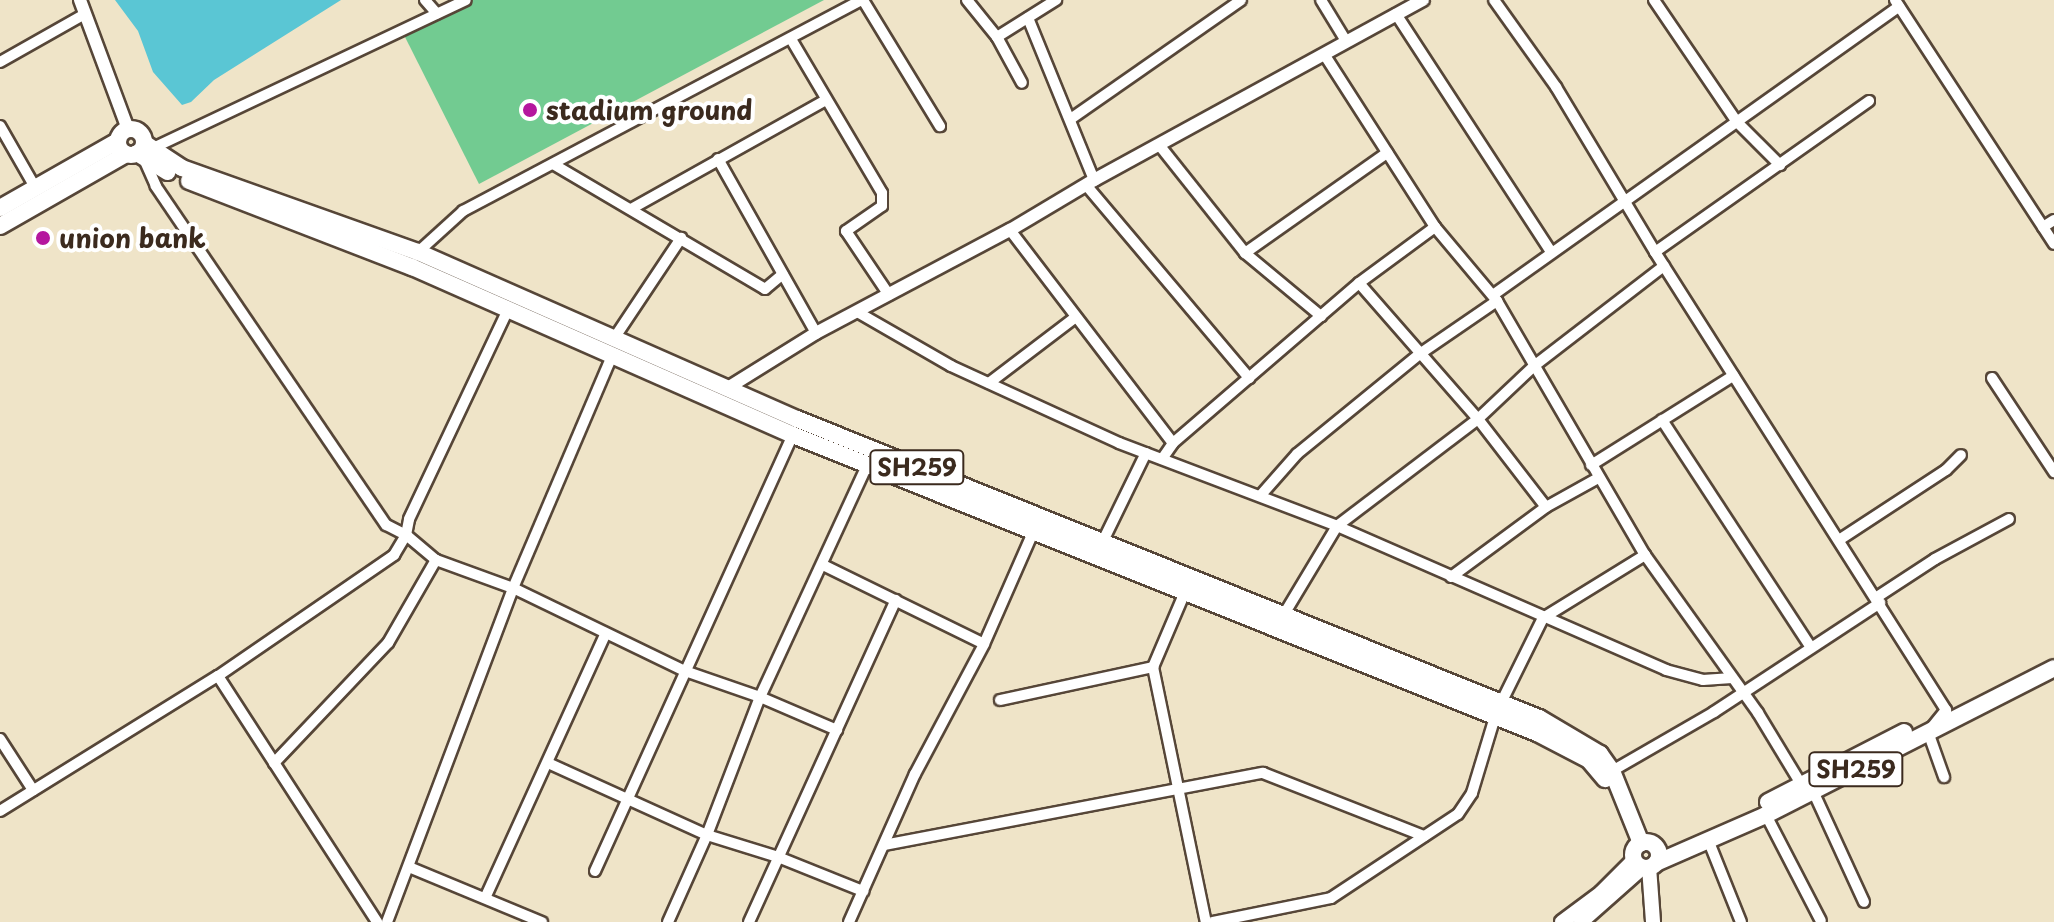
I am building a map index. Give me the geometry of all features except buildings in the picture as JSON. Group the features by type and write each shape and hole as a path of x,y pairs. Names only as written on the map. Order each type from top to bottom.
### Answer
{"main road":[{"path":"0,208 35,187 135,147"},
{"path":"0,226 135,147"},
{"name":"SH259","path":"135,147 182,168 418,252 612,348 1185,592 1498,710 1539,718 1600,754 1612,771 1646,857"},
{"name":"SH259","path":"135,147 177,177 412,267 508,310 612,348"},
{"name":"SH259","path":"722,396 793,435 872,458 1103,541 1498,710 1565,745 1601,770 1646,857"},
{"name":"SH259","path":"1646,857 1709,842 1766,815 1807,788 1946,710 2054,657"},
{"name":"SH259","path":"1646,857 1705,835 1928,732 2054,668"},
{"path":"1562,922 1646,857"},
{"path":"1581,922 1646,857"},
{"path":"1646,857 1653,922"}],"street":[{"path":"80,0 135,147 156,186 386,525 406,535 436,560 513,588 685,671 760,697 837,730"},
{"path":"425,0 437,14"},
{"path":"135,147 466,0"},
{"path":"418,252 463,211 863,0 940,126"},
{"path":"967,0 997,37 1022,83"},
{"path":"997,37 1056,0"},
{"path":"1072,118 1241,0"},
{"path":"1321,0 1346,41"},
{"path":"722,396 816,333 859,313 1090,182 1423,0"},
{"path":"1494,0 1556,87 1655,252 1946,710 1928,732 1944,777"},
{"path":"1654,0 1737,122 1780,165"},
{"path":"1260,496 1297,454 1551,252 1737,122 1897,3 2054,244"},
{"path":"0,62 85,14"},
{"path":"1396,14 1551,252"},
{"path":"1028,18 1072,118 1090,182 1249,378"},
{"path":"791,39 882,193 882,206 846,231 889,295"},
{"path":"1324,54 1435,227 1495,298 1645,555 1807,788 1864,902"},
{"path":"631,209 826,100"},
{"path":"1655,252 1869,101"},
{"path":"0,126 35,187"},
{"path":"1160,146 1245,253 1321,316"},
{"path":"1245,253 1387,153"},
{"path":"718,159 816,333"},
{"path":"553,164 765,289 783,274"},
{"path":"2043,227 2054,220"},
{"path":"1162,459 1173,443 1359,283 1435,227"},
{"path":"1010,230 1173,443"},
{"path":"387,922 513,588 612,348 681,238"},
{"path":"1283,616 1337,526 1478,419 1534,366 1664,266"},
{"path":"1359,283 1478,419 1546,507"},
{"path":"0,811 218,676 394,555 406,535 409,519 508,310"},
{"path":"859,313 951,366 1146,453 1337,526 1679,675 1703,680 1732,678"},
{"path":"989,383 1076,317"},
{"path":"1591,465 1733,376"},
{"path":"1992,378 2054,472"},
{"path":"1662,420 1810,646"},
{"path":"595,871 774,484 793,435"},
{"path":"1103,541 1146,453"},
{"path":"1839,540 1946,470 1961,455"},
{"path":"668,922 707,835 760,697 872,458"},
{"path":"1451,577 1546,507 1598,478"},
{"path":"1612,771 1743,693 1935,559 2009,519"},
{"path":"849,922 915,774 984,644 1034,530"},
{"path":"1213,922 1331,898 1458,814 1472,793 1498,710 1543,618 1645,555"},
{"path":"274,763 388,643 436,560"},
{"path":"823,565 984,644"},
{"path":"1185,592 1153,667 1206,922"},
{"path":"749,922 896,600"},
{"path":"486,896 605,635"},
{"path":"1000,700 1153,667"},
{"path":"218,676 377,922"},
{"path":"0,739 33,790"},
{"path":"548,763 707,835 778,857 863,891"},
{"path":"884,845 1263,773 1424,836"},
{"path":"1766,815 1821,921"},
{"path":"1709,842 1741,922"},
{"path":"409,867 486,896 542,922"}],"green space":[{"name":"stadium ground","path":"466,0 824,0 479,184 404,35"}],"water":[{"path":"115,0 341,0 214,80 191,102 182,105 153,72 138,31"}],"place":[{"name":"stadium ground","path":"530,110"},
{"name":"union bank","path":"43,238"}]}
